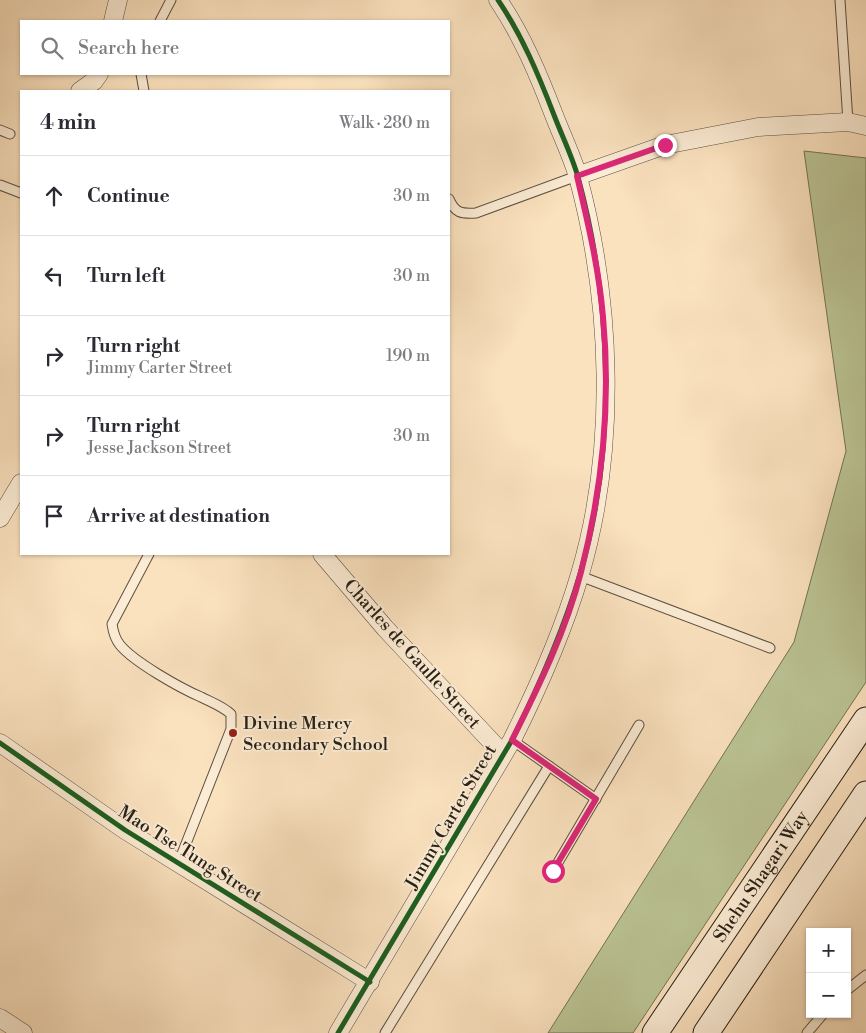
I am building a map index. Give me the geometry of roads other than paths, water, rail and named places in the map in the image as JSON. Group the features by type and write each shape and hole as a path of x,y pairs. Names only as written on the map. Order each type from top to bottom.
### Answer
{"main road":[{"name":"Shehu Shagari Way","path":"655,1033 866,720"},
{"path":"712,1031 866,794"}],"street":[{"path":"113,20 118,0"},
{"name":"Jimmy Carter Street","path":"338,1033 508,747 536,692 559,637 580,576 598,494 606,403 603,318 593,246 577,176 542,82 498,0"},
{"path":"81,90 94,81 98,75"},
{"path":"577,176 665,145 758,127 848,122 866,126"},
{"path":"0,518 20,485"},
{"name":"Charles de Gaulle Street","path":"323,555 385,628 508,747"},
{"name":"Mao Tse Tung Street","path":"0,743 125,830 370,982"},
{"path":"0,1018 23,1033"}],"lane":[{"path":"161,20 171,0"},
{"path":"840,0 848,122"},
{"path":"142,75 144,90"},
{"path":"0,130 10,134"},
{"path":"450,202 453,209 461,214 476,213 577,176"},
{"path":"0,185 20,193"},
{"path":"148,555 112,624 119,645 141,662 200,697 222,706 231,714 231,729 178,864"},
{"path":"580,576 770,648"},
{"path":"553,871 639,725"},
{"path":"508,747 549,766 596,799"},
{"path":"385,1033 549,766"},
{"path":"851,987 866,975"},
{"path":"807,1033 820,1018"}],"place":[{"name":"Divine Mercy Secondary School","path":"233,733"}]}
